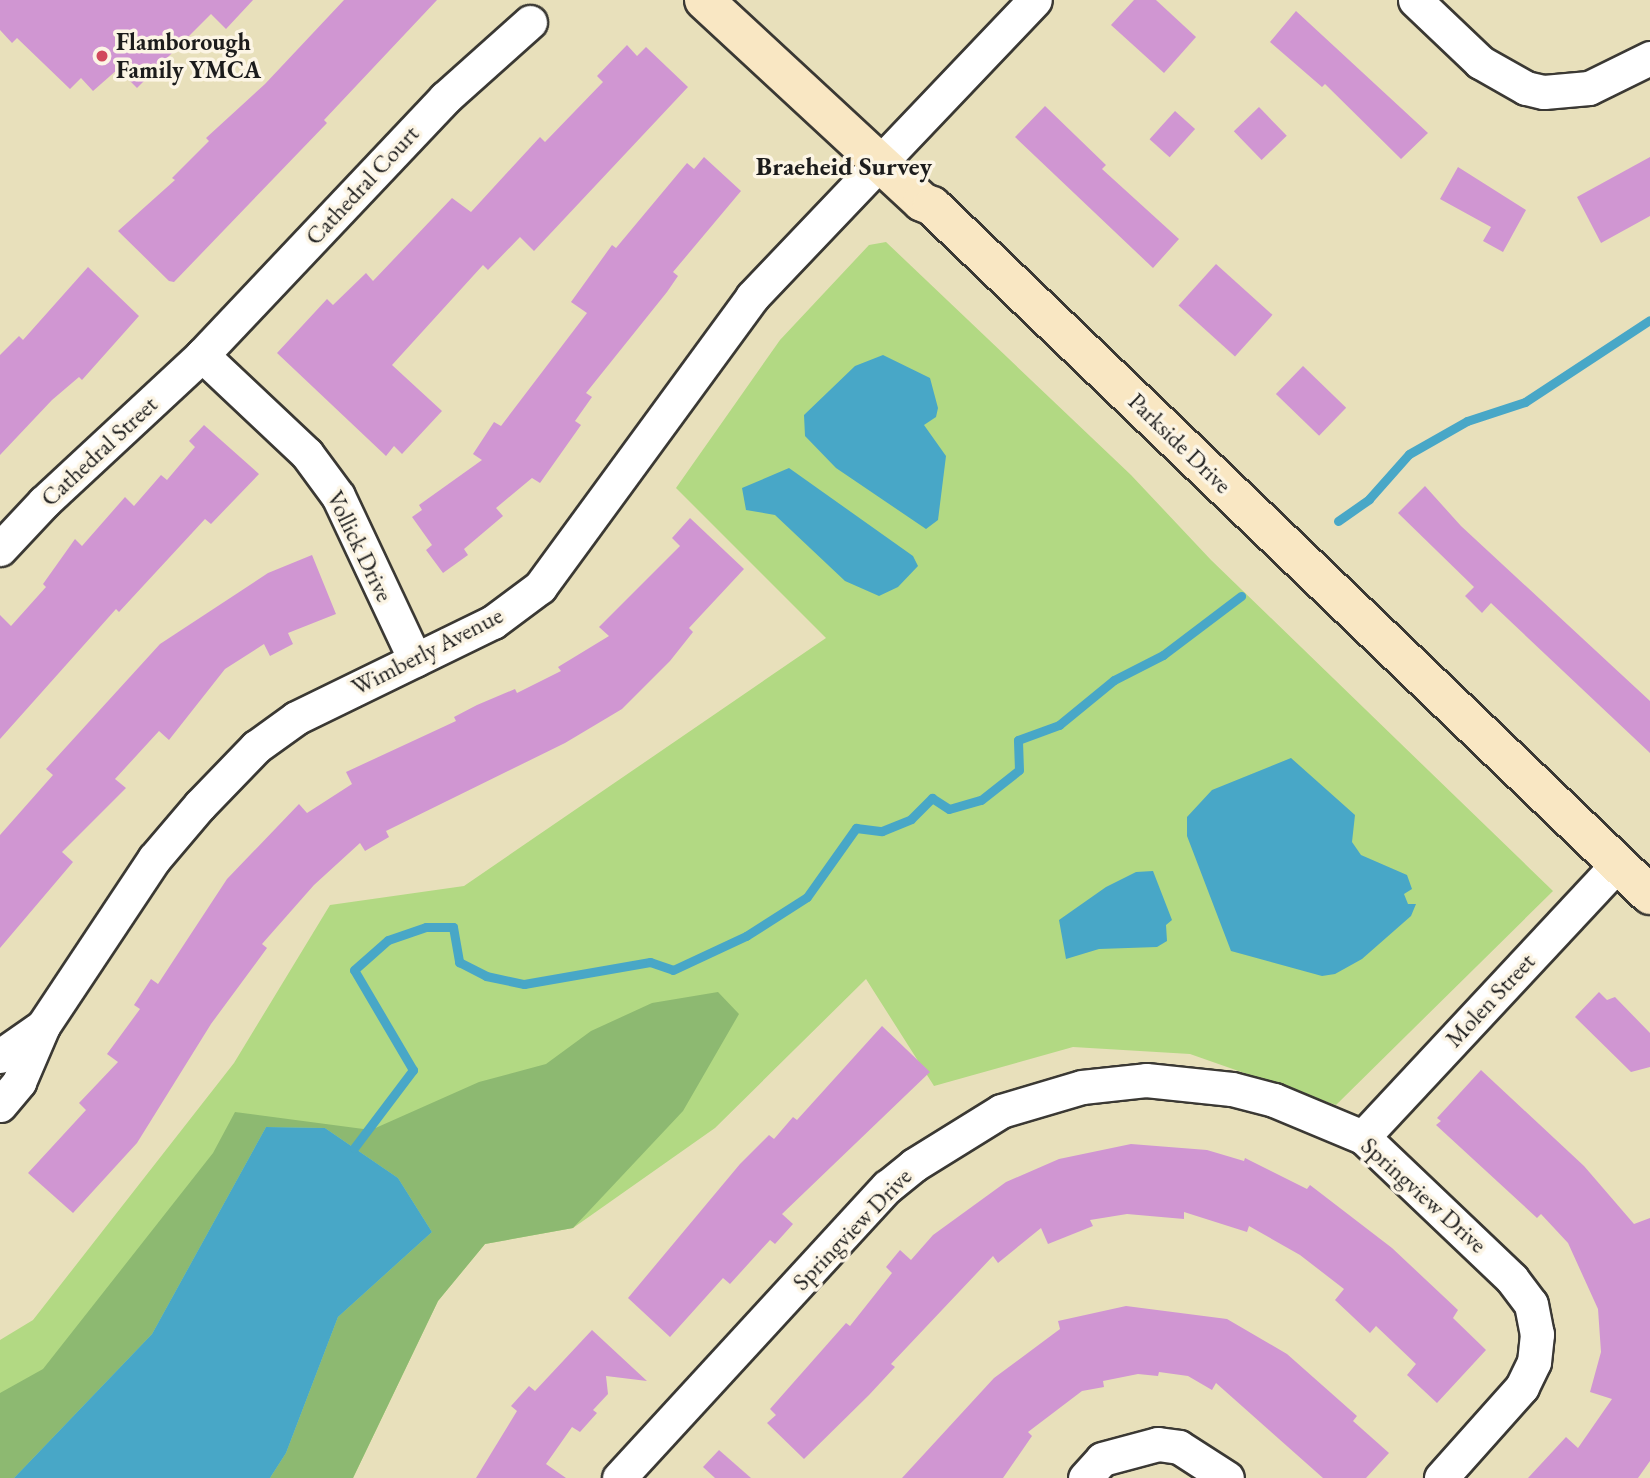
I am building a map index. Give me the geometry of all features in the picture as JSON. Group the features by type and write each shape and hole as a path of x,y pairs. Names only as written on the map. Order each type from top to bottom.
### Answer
{"main road":[{"name":"Parkside Drive","path":"704,0 881,164 932,206 1650,895"}],"street":[{"name":"Wimberly Avenue","path":"0,1105 19,1082 43,1026 155,859 232,770 296,718 493,622 540,587 752,297 1035,0"},
{"path":"1415,0 1488,68 1526,88 1544,92 1589,88 1650,58"},
{"name":"Cathedral Court","path":"202,355 444,97 530,22"},
{"name":"Cathedral Street","path":"0,549 44,502 202,355"},
{"name":"Vollick Drive","path":"202,355 323,473 338,496 415,660"},
{"name":"Molen Street","path":"1363,1137 1618,864"},
{"name":"Wimberly Avenue","path":"0,1056 43,1026"},
{"name":"Springview Drive","path":"619,1478 887,1188 944,1143 1001,1111 1114,1081 1180,1081 1275,1100 1363,1137 1490,1253 1531,1304 1537,1334 1534,1362 1522,1387 1441,1478"},
{"path":"1085,1478 1102,1459 1158,1444 1179,1447 1227,1478"}],"green space":[{"path":"886,242 1131,475 1211,560 1553,891 1336,1105 1190,1054 1073,1047 934,1086 866,979 715,1128 573,1228 485,1244 438,1301 353,1478 0,1478 0,1340 33,1320 234,1063 330,905 464,886 826,638 676,488 780,340 869,245"},
{"path":"718,992 739,1014 683,1111 573,1228 485,1244 438,1301 353,1478 270,1478 286,1453 338,1317 432,1232 398,1178 325,1128 266,1127 152,1334 14,1478 0,1478 0,1393 43,1369 213,1153 235,1112 371,1130 479,1082 546,1064 591,1031 652,1003"}],"water":[{"path":"883,355 930,378 938,408 936,417 924,425 946,456 938,520 926,529 836,468 805,436 804,415 855,366"},
{"path":"789,468 913,556 918,566 898,587 879,596 845,581 775,515 746,510 742,488"},
{"path":"1291,758 1355,815 1352,842 1361,855 1407,875 1412,889 1404,894 1408,904 1416,904 1411,916 1362,959 1335,974 1322,976 1231,951 1187,836 1187,817 1212,790"},
{"path":"1153,871 1172,920 1166,925 1167,941 1157,947 1099,949 1066,959 1059,920 1106,887 1136,872"},
{"path":"266,1127 325,1128 398,1178 432,1232 338,1317 286,1453 270,1478 14,1478 152,1334"}],"building":[{"name":"Flamborough Family YMCA","path":"0,0 253,0 226,29 211,14 137,88 118,69 93,91 81,78 70,89 17,38 12,43 0,30"},
{"path":"344,0 437,0 324,120 327,123 174,282 169,281 118,231 175,180 172,178 209,141 206,138 265,84"},
{"path":"1134,0 1156,0 1196,37 1164,73 1111,25"},
{"path":"1296,11 1428,133 1401,159 1325,84 1322,87 1270,42"},
{"path":"627,45 637,56 646,47 688,87 534,251 520,237 488,270 483,265 392,365 442,411 402,454 394,446 386,456 277,353 327,299 333,305 366,273 373,281 452,198 471,212 540,137 545,142 603,82 597,76"},
{"path":"1045,106 1106,165 1102,169 1179,239 1153,268 1015,137"},
{"path":"1259,107 1287,136 1262,160 1234,131"},
{"path":"1175,111 1195,129 1170,157 1150,139"},
{"path":"704,157 741,191 673,272 678,276 667,292 586,393 592,397 575,421 581,425 540,483 532,478 496,508 503,516 464,549 468,555 443,573 426,550 432,545 412,517 422,510 419,505 482,460 473,454 494,422 501,426 587,313 571,302 612,245 616,248 687,163 694,169"},
{"path":"1650,157 1650,216 1601,243 1577,197"},
{"path":"1458,167 1526,210 1503,252 1483,241 1491,227 1440,199"},
{"path":"1216,264 1272,315 1235,356 1179,306"},
{"path":"88,267 139,316 82,380 79,377 52,400 0,455 0,355 19,336 23,340"},
{"path":"1303,366 1346,408 1319,436 1276,394"},
{"path":"204,425 259,474 211,524 205,519 119,612 116,609 0,739 0,615 11,626 46,587 43,584 75,539 82,546 125,497 134,506 161,475 167,480 195,447 189,441"},
{"path":"1425,486 1461,526 1650,701 1650,753 1491,603 1482,613 1465,596 1474,587 1398,513"},
{"path":"690,518 744,569 689,628 693,632 670,661 622,709 565,743 386,831 389,837 365,851 360,843 314,885 262,944 267,948 211,1024 137,1143 73,1213 28,1173 86,1110 79,1103 118,1062 107,1054 140,1009 134,1005 151,979 158,984 227,879 299,804 307,813 352,784 346,772 456,721 454,717 477,705 515,689 517,693 561,671 558,667 609,636 599,627 680,546 672,538"},
{"path":"312,555 336,614 288,633 293,644 270,656 264,644 225,669 169,740 159,731 115,779 126,788 62,852 73,862 0,948 0,835 53,775 46,769 160,644 268,573"},
{"path":"1599,992 1607,1000 1615,997 1650,1033 1650,1067 1631,1072 1575,1017"},
{"path":"882,1026 930,1072 782,1214 793,1224 775,1244 770,1240 730,1284 723,1278 670,1337 628,1298 740,1164 769,1135 774,1139 793,1117 797,1120"},
{"path":"1481,1070 1584,1166 1634,1224 1650,1218 1650,1461 1638,1478 1528,1478 1566,1437 1578,1448 1612,1399 1590,1392 1601,1352 1598,1309 1568,1243 1541,1214 1537,1218 1436,1125 1441,1121 1437,1118"},
{"path":"1131,1144 1207,1150 1244,1161 1245,1158 1307,1189 1310,1185 1392,1248 1458,1310 1453,1318 1486,1350 1437,1403 1407,1375 1416,1364 1376,1326 1370,1333 1335,1300 1344,1289 1300,1255 1249,1226 1247,1232 1184,1212 1184,1219 1127,1214 1090,1220 1093,1226 1048,1244 1041,1228 998,1263 993,1256 891,1364 895,1367 869,1395 804,1459 767,1423 776,1415 770,1409 846,1323 850,1326 892,1273 886,1267 900,1250 911,1260 933,1235 1006,1182 1059,1159"},
{"path":"1126,1306 1227,1319 1287,1354 1357,1416 1353,1421 1389,1453 1366,1478 1323,1478 1216,1383 1212,1390 1188,1376 1159,1372 1158,1376 1138,1374 1103,1381 1104,1387 1082,1391 1028,1432 1032,1436 1003,1478 902,1478 994,1378 1060,1329 1058,1321"},
{"path":"592,1330 647,1381 606,1376 608,1394 593,1410 597,1413 580,1432 572,1427 546,1464 566,1478 476,1478 517,1411 511,1406 529,1386 535,1391"},
{"path":"719,1450 751,1478 715,1478 703,1467"}],"waterway":[{"path":"1338,521 1369,499 1409,454 1467,421 1525,402 1650,320"},
{"path":"354,1148 413,1070 354,970 388,940 426,927 453,927 459,962 486,976 524,984 650,962 673,970 746,936 807,897 856,828 882,831 911,819 932,798 949,809 981,800 1019,770 1018,740 1059,725 1114,680 1163,655 1241,596"}],"place":[{"name":"Flamborough Family YMCA","path":"102,56"}],"district":[{"name":"Braeheid Survey","path":"844,167"}]}
